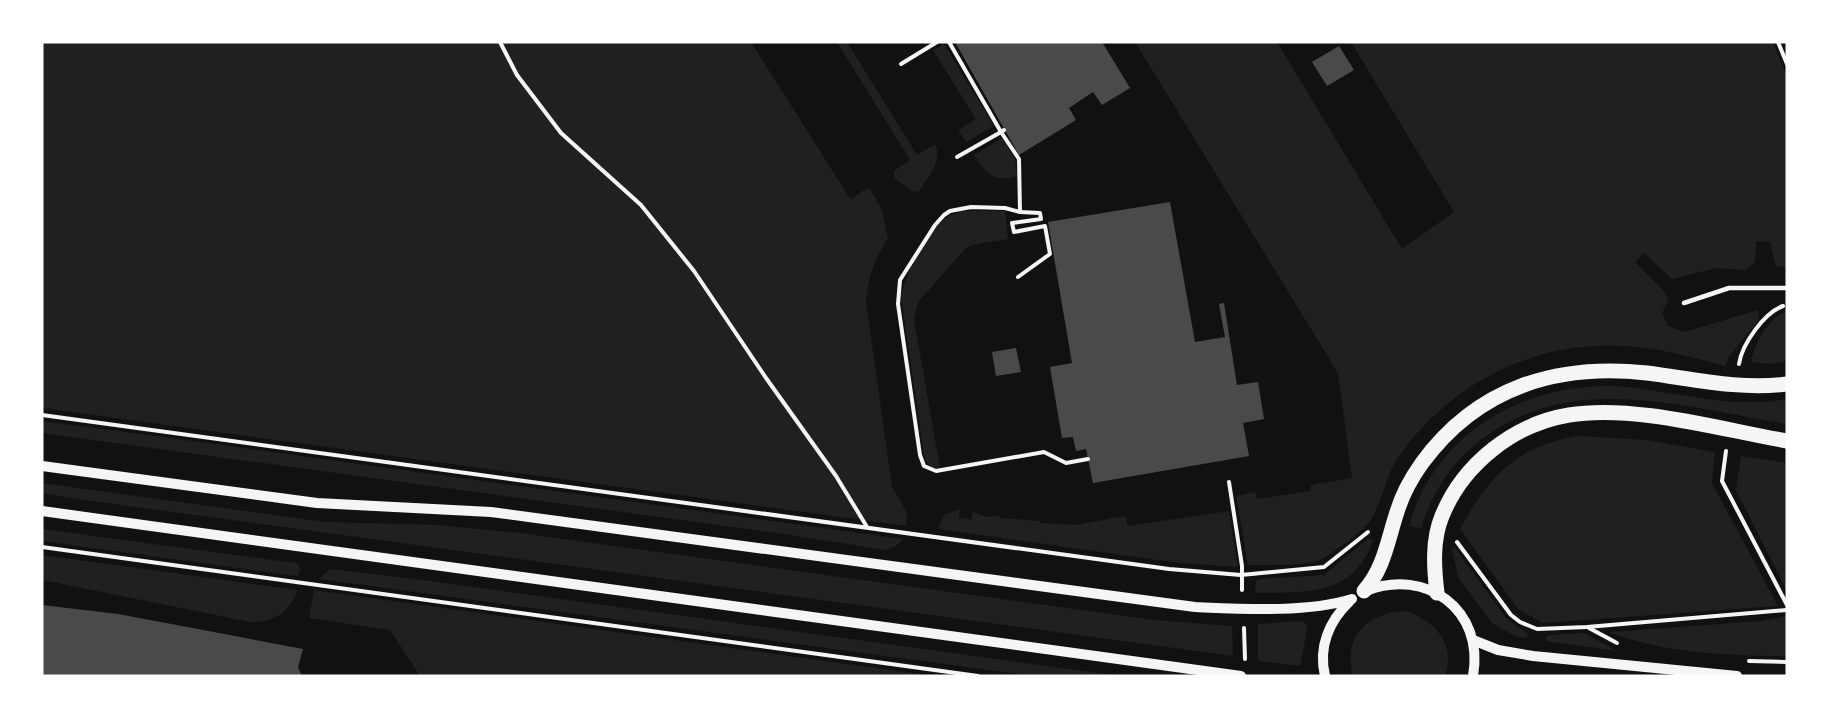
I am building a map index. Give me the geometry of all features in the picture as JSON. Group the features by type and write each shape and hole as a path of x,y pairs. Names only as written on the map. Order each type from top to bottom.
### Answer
{"main road":[{"path":"1358,595 1385,555 1397,510 1421,465 1441,440 1473,411 1516,386 1566,374 1610,370 1731,386 1786,384"},
{"path":"1437,593 1434,564 1441,517 1462,480 1476,462 1494,447 1523,431 1569,415 1645,416 1784,441"}],"street":[{"path":"42,466 317,503 491,512 1195,607 1285,607 1340,603 1393,583 1408,583 1437,593 1456,608 1473,640 1475,654 1473,676"},
{"path":"42,511 1241,676"},
{"path":"1325,676 1323,653 1326,638 1336,616 1358,595"},
{"path":"1473,640 1498,650 1533,656 1737,676"}],"lane":[{"path":"1684,303 1730,288 1787,288"}],"path":[{"path":"500,42 517,75 561,133 640,205 694,271 836,476 868,527"},
{"path":"901,64 937,42"},
{"path":"949,42 1019,159 1020,212"},
{"path":"1778,42 1787,64"},
{"path":"957,157 1002,131"},
{"path":"1018,278 1050,254 1045,226 1014,232 1012,223 1041,219 1040,213 983,206 950,211 934,225 900,280 898,304 920,455 924,466 936,471 1044,452 1066,463 1088,459"},
{"path":"1738,365 1740,352 1773,310 1787,305"},
{"path":"42,415 1169,569 1241,575 1324,567 1369,531 1375,532"},
{"path":"1726,450 1722,481 1787,605"},
{"path":"1229,482 1242,594"},
{"path":"1450,540 1456,541 1511,615 1520,622 1537,629 1787,610"},
{"path":"42,547 978,676"},
{"path":"1243,623 1245,660"}],"shaded area":[{"path":"42,42 751,42 851,200 862,191 870,189 882,210 888,239 872,269 866,302 892,487 907,512 906,526 42,408"},
{"path":"837,42 847,42 917,155 935,144 936,163 919,191 914,192 894,178 894,171 910,160"},
{"path":"1135,42 1277,42 1402,249 1454,212 1351,42 1773,42 1787,77 1787,266 1776,267 1770,242 1756,241 1755,262 1745,270 1716,268 1672,279 1644,253 1635,262 1664,291 1668,301 1662,313 1668,326 1685,332 1758,310 1759,320 1730,355 1725,366 1692,357 1636,347 1601,346 1566,349 1533,357 1472,386 1444,407 1419,431 1393,466 1370,521 1346,542 1315,562 1248,565 1236,496 1255,492 1257,499 1311,491 1311,485 1352,478 1338,373"},
{"path":"944,44 994,126 966,142 958,130 976,119 933,50"},
{"path":"1002,138 1015,158 1017,176 1002,178 991,175 974,155"},
{"path":"964,211 1005,211 1008,239 971,245 965,249 918,302 914,319 940,468 937,468 929,466 924,455 901,296 912,266 932,232 948,217"},
{"path":"1787,311 1787,361 1771,364 1751,362 1755,347 1763,332 1774,319"},
{"path":"1614,386 1722,401 1765,402 1787,399 1787,424 1670,404 1630,400 1592,400 1554,405 1517,418 1471,448 1452,468 1437,490 1421,528 1409,526 1422,493 1439,465 1461,440 1487,420 1516,405 1547,394 1580,388"},
{"path":"42,421 903,539 896,546 884,550 784,534 42,433"},
{"path":"1577,436 1647,440 1715,452 1712,483 1778,606 1543,623 1518,609 1460,529 1493,479 1506,467 1520,456 1537,448"},
{"path":"1741,456 1787,463 1787,591 1736,490"},
{"path":"42,483 325,522 438,525 520,533 1154,620 1232,626 1233,656 77,499 42,493"},
{"path":"960,510 959,518 971,520 973,512 987,517 1000,516 1000,518 1040,521 1040,523 1075,525 1125,516 1128,526 1229,511 1238,567 1179,563 938,529 944,515"},
{"path":"42,529 296,563 300,568 298,576 295,576 42,541"},
{"path":"1368,539 1373,540 1365,559 1341,582 1310,591 1255,593 1256,581 1259,579 1324,575"},
{"path":"1452,548 1456,549 1506,618 1528,634 1527,638 1517,637 1492,623 1458,577"},
{"path":"42,555 297,590 290,605 280,615 259,622 250,622 42,580"},
{"path":"330,569 1120,676 1032,676 319,579"},
{"path":"314,590 934,676 420,676 390,630 309,618"},
{"path":"1406,611 1426,621 1440,635 1448,654 1445,676 1353,676 1351,649 1361,629 1380,616"},
{"path":"1787,616 1787,656 1696,652 1651,645 1609,632 1762,621"},
{"path":"1301,621 1307,625 1307,630 1300,666 1258,661 1258,624"},
{"path":"1584,633 1617,651 1546,641 1547,636 1551,635"}],"building":[{"path":"955,42 1102,42 1130,88 1102,105 1093,92 1069,108 1076,120 1019,155"},
{"path":"1339,46 1354,70 1327,86 1312,62"},
{"path":"1170,202 1195,342 1225,337 1219,304 1224,303 1237,385 1258,382 1264,419 1243,423 1249,456 1093,483 1086,449 1076,451 1073,437 1062,438 1050,367 1072,363 1048,222"},
{"path":"1016,348 1021,372 996,376 992,352"},
{"path":"42,605 118,614 303,649 298,667 302,676 42,676"}]}
